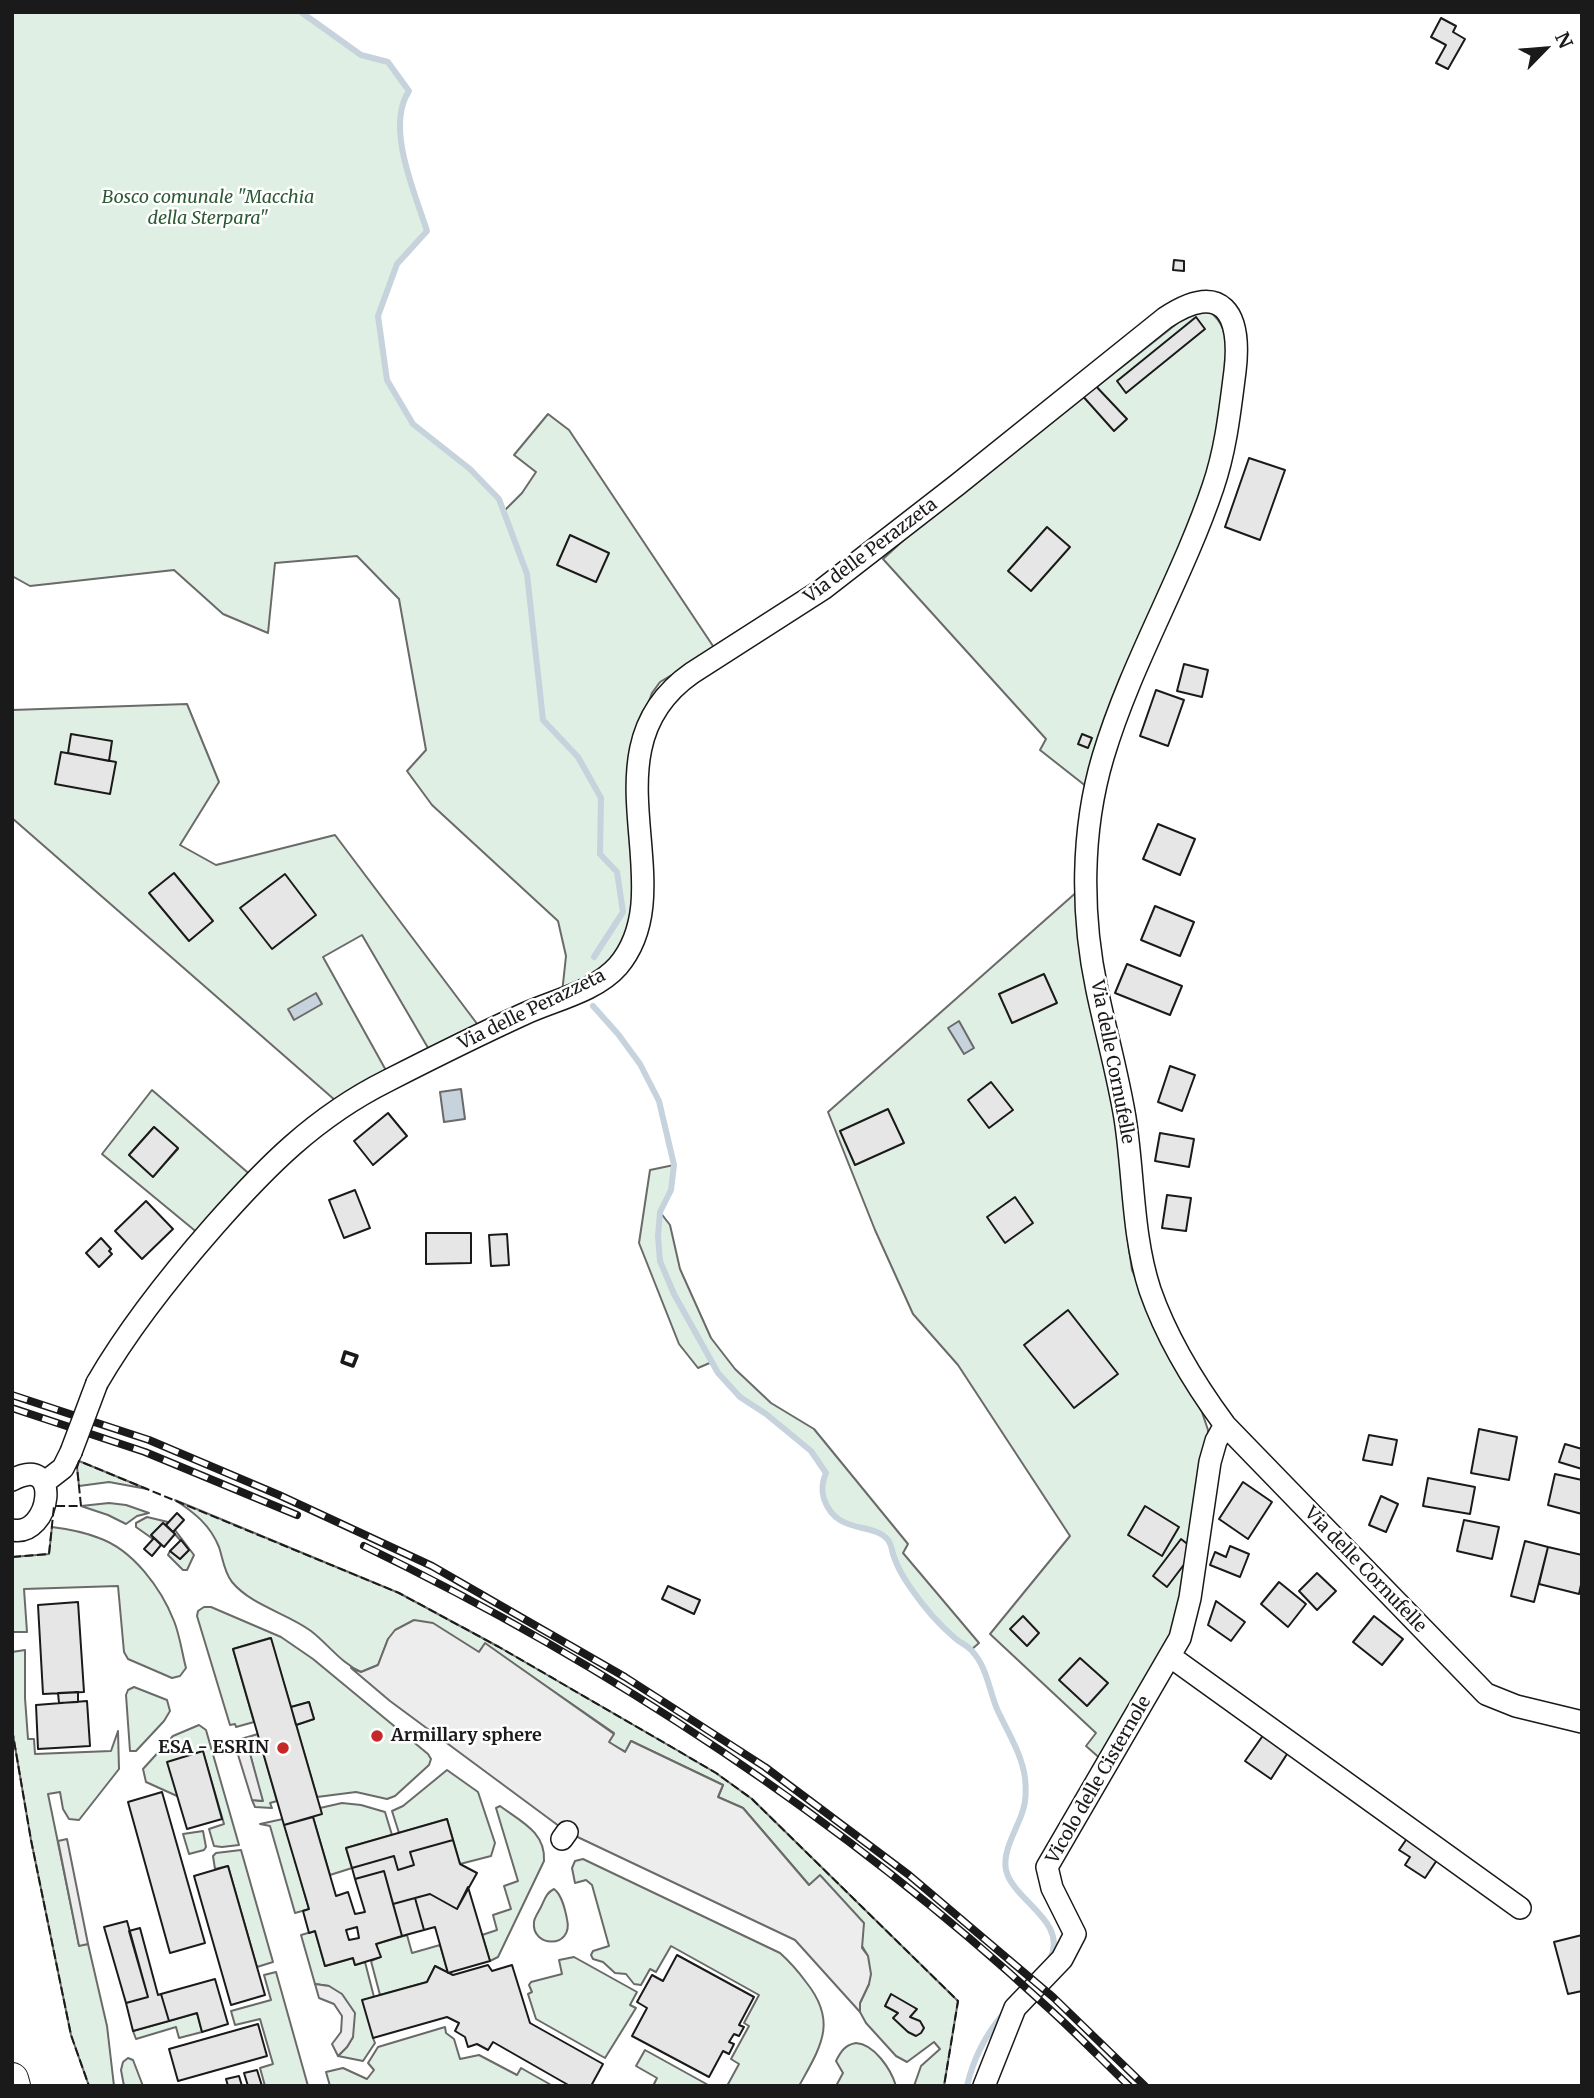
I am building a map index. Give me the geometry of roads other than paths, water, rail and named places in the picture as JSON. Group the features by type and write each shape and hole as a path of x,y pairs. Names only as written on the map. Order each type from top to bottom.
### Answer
{"highway":[{"path":"12,2079 14,2086"}],"street":[{"name":"Via delle Cornufelle","path":"1155,325 1180,308 1198,301 1212,302 1223,309 1233,323 1237,341 1230,409 1211,493 1134,671 1103,757 1089,829 1087,905 1097,989 1121,1094 1146,1276 1179,1354 1225,1425 1486,1694 1516,1706 1582,1722"},
{"name":"Via delle Perazzeta","path":"45,1482 64,1468 97,1382 140,1318 188,1255 261,1174 303,1135 341,1107 374,1088 526,1013 588,987 616,968 635,934 642,900 643,875 636,795 641,754 652,719 673,688 823,589 1155,325"},
{"name":"Vicolo delle Cisternole","path":"984,2086 1015,2008 1062,1959 1075,1934 1052,1888 1047,1867 1171,1657 1186,1618 1211,1454 1225,1425"},
{"path":"12,1480 20,1476 38,1476 45,1482 47,1496 36,1522 18,1531 12,1530"},
{"path":"1171,1657 1520,1908"}],"waterway":[{"path":"301,12 361,55 388,62 409,91 402,106 401,141 427,231 397,264 378,316 387,380 413,424 470,469 499,499 527,574 543,720 578,757 601,798 600,854 617,872 623,912 594,957"},
{"path":"593,1006 640,1064 659,1101 674,1165 671,1190 660,1212 660,1261 674,1294 718,1373 740,1397 766,1414 811,1451 826,1473 822,1492 830,1511 846,1523 874,1531 888,1540 900,1572 920,1601 943,1627 970,1649 981,1664 997,1709 1017,1751 1025,1778 1024,1806 1008,1847 1006,1870 1018,1892 1038,1912 1052,1933 1054,1946 1050,1959"},
{"path":"967,2086 981,2048 1004,2013"}],"railway":[{"path":"12,1395 149,1440 279,1495 432,1566 625,1677 765,1767 909,1875 1053,1997 1145,2086"},
{"path":"12,1408 145,1452 297,1515"},
{"path":"364,1546 455,1592 634,1695 806,1810 889,1872 968,1937 1056,2015 1129,2086"}],"place":[{"name":"Armillary sphere","path":"377,1736"},
{"name":"ESA - ESRIN","path":"283,1748"}],"park label":[{"name":"Bosco comunale \"Macchia della Sterpara\"","path":"208,208"}]}
